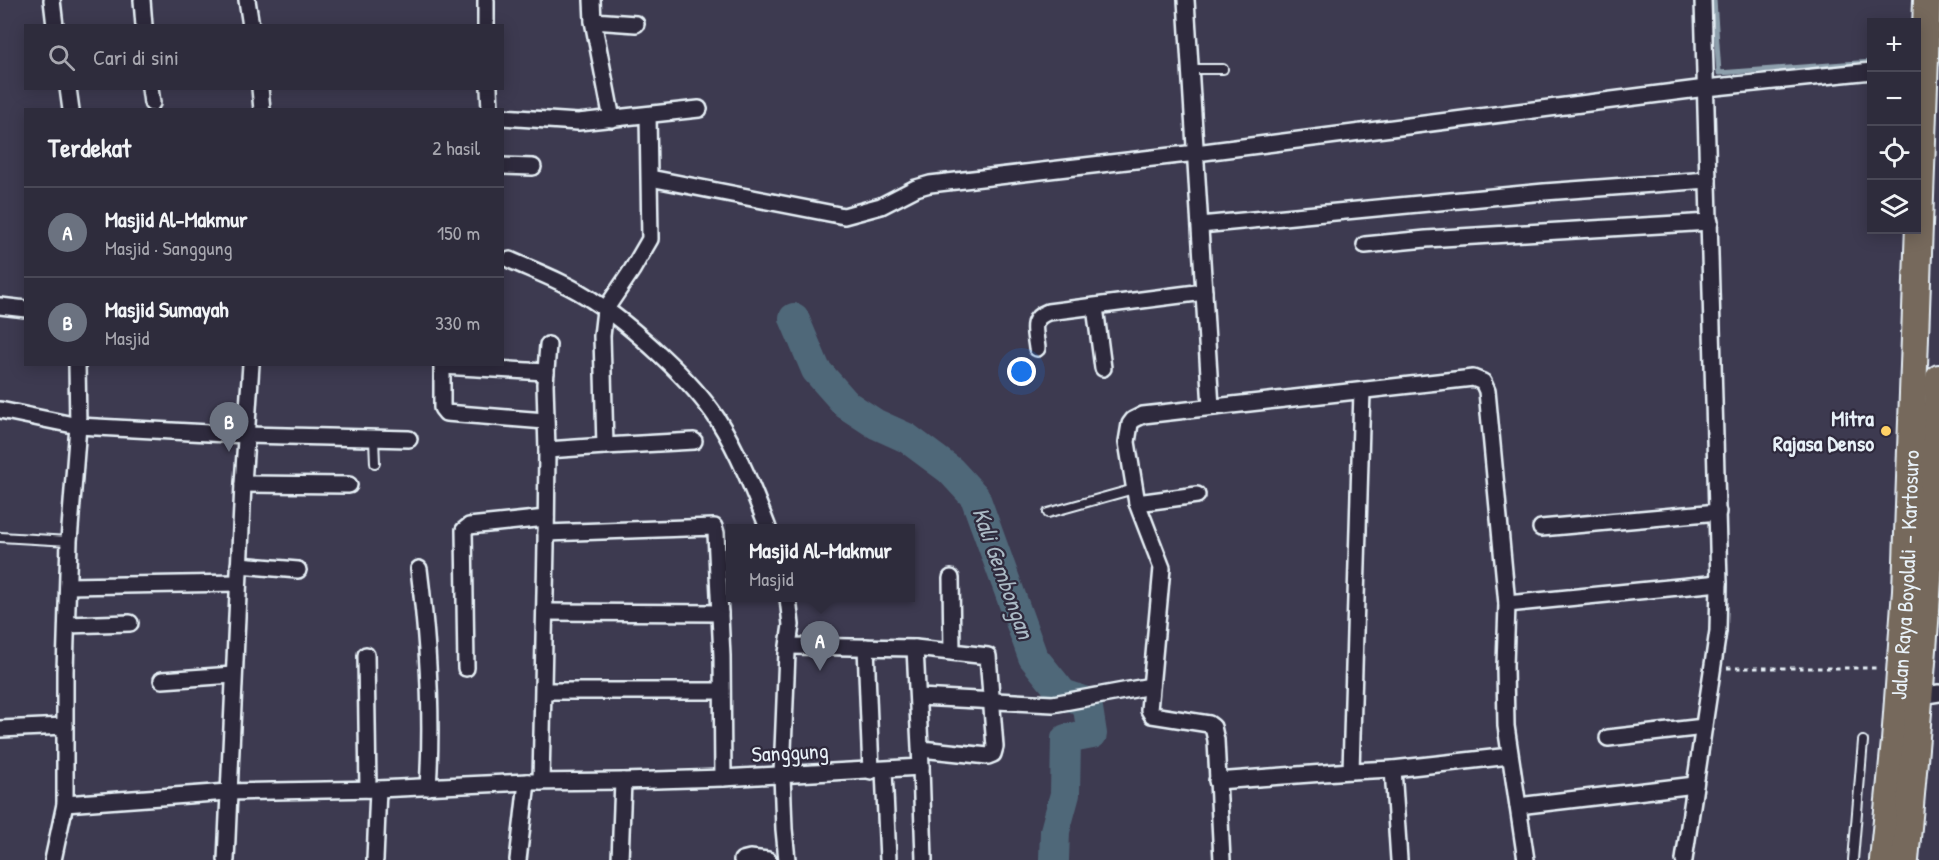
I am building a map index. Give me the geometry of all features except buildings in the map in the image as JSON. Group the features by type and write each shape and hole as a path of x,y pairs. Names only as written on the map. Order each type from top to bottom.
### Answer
{"highway":[{"name":"Jalan Raya Boyolali - Kartosuro","path":"1883,860 1902,667 1927,66 1933,32 1927,0"},
{"name":"Jalan Raya Boyolali - Kartosuro","path":"1905,860 1930,695 1939,378"}],"street":[{"path":"52,0 55,24"},
{"path":"142,0 144,24"},
{"path":"247,0 251,24"},
{"path":"486,0 486,24"},
{"path":"592,0 593,21 612,119"},
{"path":"1186,0 1211,407"},
{"path":"1684,860 1718,631 1718,512 1702,0"},
{"path":"593,21 636,24"},
{"path":"650,178 844,216 881,206 916,188 930,184 1196,153 1706,88 1867,71"},
{"path":"68,90 71,108"},
{"path":"260,90 262,108"},
{"path":"489,90 490,108"},
{"path":"504,117 578,122 699,109"},
{"path":"605,446 602,336 605,310 650,239 648,116"},
{"path":"504,166 533,167"},
{"path":"1200,225 1544,192 1708,180"},
{"path":"1365,245 1426,239 1710,222"},
{"path":"510,260 593,300 638,334 687,382 717,419 749,481 766,524"},
{"path":"1037,348 1035,321 1039,315 1204,292"},
{"path":"0,306 24,309"},
{"path":"1095,307 1103,368"},
{"path":"518,860 534,782 544,691 547,450 545,421 548,345"},
{"path":"53,860 64,804 69,541 78,426 77,366"},
{"path":"225,860 251,366"},
{"path":"442,366 442,408 446,413 545,421"},
{"path":"457,366 546,372"},
{"path":"1221,860 1216,740 1213,728 1209,724 1151,714 1149,710 1162,568 1136,496 1127,442 1133,420 1143,415 1473,378 1485,385 1502,536 1508,604 1505,705 1510,756 1526,860"},
{"path":"1351,771 1362,391"},
{"path":"0,410 78,426 246,435 409,439"},
{"path":"547,450 694,441"},
{"path":"243,484 349,485"},
{"path":"1136,496 1197,495"},
{"path":"1541,528 1718,512"},
{"path":"466,668 464,530 469,526 714,527 720,614 723,778"},
{"path":"239,565 298,570"},
{"path":"419,569 427,638 430,751 428,787"},
{"path":"951,578 952,652"},
{"path":"68,586 238,583"},
{"path":"1508,604 1719,583"},
{"path":"787,860 782,774 791,625 789,602"},
{"path":"545,612 720,614"},
{"path":"67,625 129,623"},
{"path":"789,646 915,648 988,657 995,747 992,755 921,748"},
{"path":"866,647 888,860"},
{"path":"915,648 919,697 924,860"},
{"path":"366,655 375,860"},
{"path":"162,680 234,675"},
{"path":"919,697 992,699 1053,704 1151,686"},
{"path":"544,691 722,691"},
{"path":"0,729 65,726"},
{"path":"1608,738 1704,727"},
{"path":"1217,781 1393,769 1510,756"},
{"name":"Sanggung","path":"64,804 228,792 723,778 921,767"},
{"path":"1393,769 1399,860"},
{"path":"620,860 623,781"},
{"path":"1518,806 1695,785"},
{"path":"742,860 750,858 768,860"}],"lane":[{"path":"1191,69 1222,69"},
{"path":"374,439 375,463"},
{"path":"1048,513 1136,496"},
{"path":"0,537 69,541"},
{"path":"1853,860 1863,741"}],"path":[{"path":"1713,668 1902,667"}],"waterway":[{"path":"1714,0 1719,73 1867,62"},
{"name":"Kali Gembongan","path":"794,318 816,370 847,405 876,424 907,438 950,470 975,497 1033,657 1063,694 1087,702 1092,734 1066,739 1065,794 1055,831 1054,860"}],"place":[{"name":"Mitra Rajasa Denso","path":"1886,431"},
{"name":"Masjid Sumayah","path":"229,452"},
{"name":"Masjid Al-Makmur","path":"820,671"}]}
